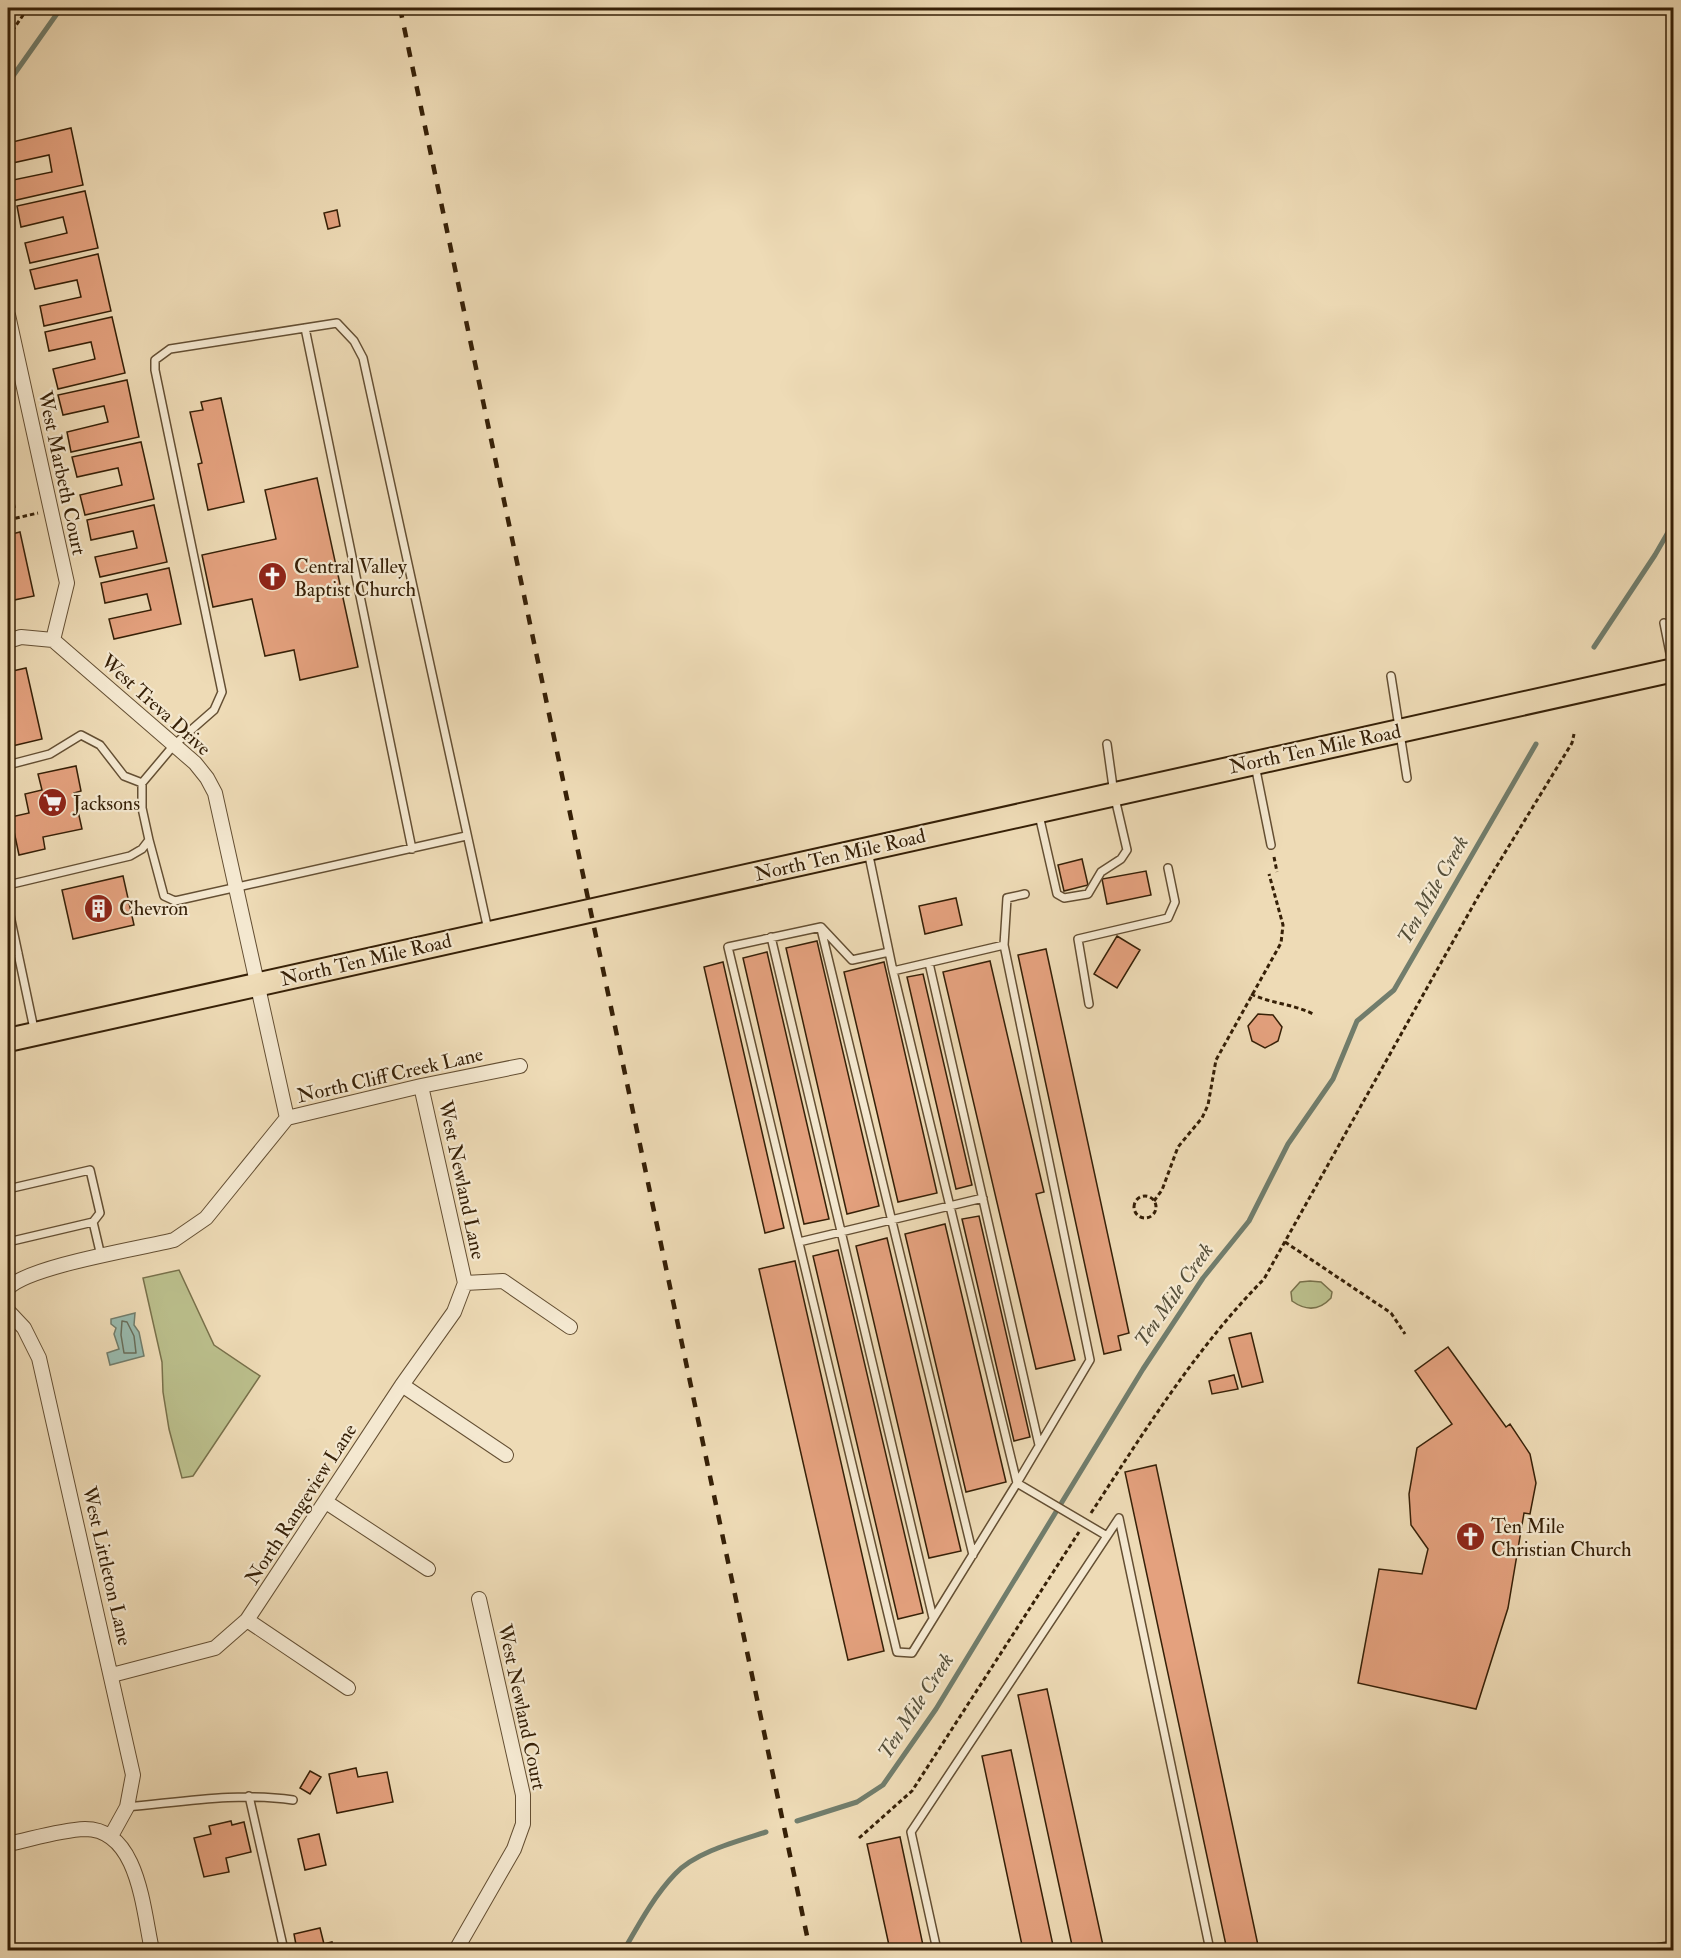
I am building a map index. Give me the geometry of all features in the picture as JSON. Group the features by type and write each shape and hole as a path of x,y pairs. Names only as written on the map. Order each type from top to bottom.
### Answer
{"main road":[{"name":"North Ten Mile Road","path":"8,1040 1673,670"}],"street":[{"name":"West Marbeth Court","path":"8,315 67,584 53,640"},
{"path":"8,640 21,638 53,640"},
{"name":"West Treva Drive","path":"53,640 174,745 207,778 215,794 287,1118"},
{"name":"North Cliff Creek Lane","path":"8,1288 15,1281 40,1271 174,1240 191,1231 206,1218 287,1118 421,1086 520,1066"},
{"name":"West Newland Lane","path":"421,1086 465,1284"},
{"path":"465,1284 503,1281 570,1327"},
{"name":"North Rangeview Lane","path":"112,1675 215,1647 247,1620 402,1384 454,1312 465,1284"},
{"name":"West Littleton Lane","path":"8,1311 24,1328 39,1358 133,1776 127,1807 111,1836"},
{"path":"402,1384 506,1455"},
{"path":"326,1502 428,1569"},
{"name":"West Newland Court","path":"456,1950 514,1849 523,1824 523,1795 479,1599"},
{"path":"247,1620 348,1688"},
{"path":"8,1844 83,1829 111,1836 124,1849 133,1865 153,1950"}],"lane":[{"path":"466,836 237,889 169,901 164,896 142,808 142,783 174,745 214,710 222,693 155,370 155,360 170,349 337,322 354,341 363,358 488,933"},
{"path":"304,328 412,849"},
{"path":"1664,623 1673,670"},
{"path":"1391,676 1407,778"},
{"path":"8,765 50,754 81,735 99,745 124,776 142,783"},
{"path":"1038,811 1058,894 1064,898 1088,894 1101,872 1121,859 1127,850 1114,794 1107,744"},
{"path":"1254,763 1271,845"},
{"path":"8,885 130,856 142,849 149,840"},
{"path":"867,849 893,971 1017,1483 1107,1536"},
{"path":"1089,1004 1078,939 1168,918 1174,902 1168,868"},
{"path":"821,927 728,947 897,1652 912,1653 1090,1360 1004,945 1006,898 1025,894"},
{"path":"8,906 35,1034"},
{"path":"821,927 852,960 889,952"},
{"path":"821,927 973,1555"},
{"path":"771,937 933,1618"},
{"path":"893,971 1004,945"},
{"path":"8,948 18,953"},
{"path":"929,963 1039,1445"},
{"path":"8,1189 90,1170 100,1213 93,1222 8,1242"},
{"path":"799,1242 982,1198"},
{"path":"93,1222 101,1257"},
{"path":"937,1950 911,1832 1119,1518 1210,1950"},
{"path":"127,1807 249,1796 293,1800"},
{"path":"249,1796 284,1950"},
{"path":"1646,1950 1674,1945"}],"path":[{"path":"8,37 28,8"},
{"path":"8,520 50,510"},
{"path":"860,1838 912,1791 1152,1420 1229,1314 1264,1279 1479,895 1572,743 1574,734"},
{"path":"1271,845 1277,873"},
{"path":"1154,1201 1162,1190 1178,1147 1202,1118 1208,1105 1216,1060 1283,935 1283,925 1269,874"},
{"path":"1251,994 1280,1005 1302,1008 1315,1015"},
{"path":"1147,1197 1154,1201 1156,1208 1151,1217 1141,1218 1136,1213 1135,1203 1140,1198 1147,1197"},
{"path":"1285,1242 1391,1313 1405,1334"}],"green space":[{"path":"179,1270 214,1345 260,1376 193,1476 182,1478 169,1429 163,1392 162,1362 143,1278"},
{"path":"1300,1282 1321,1282 1332,1292 1331,1298 1317,1307 1302,1307 1292,1301 1291,1292"}],"water":[{"path":"135,1313 134,1325 139,1332 144,1356 110,1365 107,1353 119,1349 114,1334 116,1328 111,1324 111,1319"}],"building":[{"path":"71,128 83,185 12,201 8,181 52,172 49,155 8,164 8,143"},
{"path":"85,191 98,248 30,263 25,243 67,233 63,217 21,227 17,206"},
{"path":"337,210 340,226 328,229 324,213"},
{"path":"98,254 111,311 44,326 40,306 81,297 77,280 35,289 30,270"},
{"path":"112,317 125,373 58,389 53,369 95,359 91,342 49,351 45,332"},
{"path":"127,380 139,437 71,452 67,432 108,422 104,406 63,415 58,395"},
{"path":"221,398 244,502 208,510 198,464 202,463 190,412 203,410 201,402"},
{"path":"141,442 154,499 85,515 80,495 122,485 118,468 77,477 72,457"},
{"name":"Central Valley Baptist Church","path":"317,478 358,667 300,680 294,650 265,656 252,599 213,607 202,555 276,539 265,490"},
{"path":"10,486 15,507 8,508 8,487"},
{"path":"154,505 167,562 100,577 95,557 137,548 133,531 91,540 87,520"},
{"path":"20,532 34,596 14,600 8,571 8,535"},
{"path":"169,568 181,624 114,639 109,619 151,610 147,594 105,603 101,583"},
{"path":"26,668 42,739 8,747 8,672"},
{"name":"Jacksons","path":"76,766 81,791 74,793 82,829 43,837 45,849 19,855 11,817 29,813 25,794 42,790 38,774"},
{"path":"1082,859 1088,885 1064,891 1058,865"},
{"path":"1146,871 1151,895 1107,904 1102,879"},
{"name":"Chevron","path":"123,876 134,925 73,939 62,890"},
{"path":"956,898 962,925 925,934 919,906"},
{"path":"1117,936 1140,950 1117,988 1094,974"},
{"path":"817,941 879,1206 847,1214 786,948"},
{"path":"1046,949 1129,1333 1118,1336 1121,1350 1104,1354 1018,955"},
{"path":"767,952 829,1219 804,1224 743,958"},
{"path":"990,961 1044,1192 1036,1194 1075,1360 1036,1369 943,972"},
{"path":"723,962 784,1228 765,1233 704,967"},
{"path":"884,962 937,1193 898,1202 844,972"},
{"path":"923,974 972,1185 956,1189 907,977"},
{"path":"1258,1014 1273,1015 1282,1027 1278,1041 1265,1048 1252,1041 1248,1026"},
{"path":"979,1216 1030,1437 1014,1441 962,1219"},
{"path":"945,1224 1006,1482 966,1492 905,1234"},
{"path":"887,1238 961,1551 929,1558 856,1246"},
{"path":"838,1250 923,1613 898,1619 813,1256"},
{"path":"795,1261 884,1651 848,1660 759,1269"},
{"path":"1251,1333 1263,1382 1242,1387 1229,1338"},
{"name":"Ten Mile Christian Church","path":"1448,1347 1506,1427 1510,1424 1530,1454 1536,1483 1530,1514 1524,1513 1508,1608 1476,1709 1358,1683 1379,1569 1422,1574 1428,1549 1411,1525 1409,1494 1417,1448 1452,1424 1415,1371"},
{"path":"1234,1375 1238,1389 1212,1394 1209,1381"},
{"path":"1156,1465 1259,1950 1227,1950 1125,1472"},
{"path":"1047,1689 1104,1950 1073,1950 1018,1695"},
{"path":"1011,1750 1054,1950 1023,1950 982,1756"},
{"path":"356,1768 358,1777 387,1772 393,1802 337,1813 329,1774"},
{"path":"310,1771 321,1777 310,1794 300,1788"},
{"path":"231,1821 232,1825 244,1822 251,1852 226,1858 229,1872 204,1877 194,1838 211,1834 209,1826"},
{"path":"319,1834 326,1865 305,1870 298,1839"},
{"path":"900,1837 924,1950 890,1950 867,1844"},
{"path":"320,1928 324,1944 332,1942 334,1950 297,1950 294,1934"}],"waterway":[{"path":"8,83 61,8"},
{"name":"Ten Mile Creek","path":"1594,647 1674,522"},
{"name":"Ten Mile Creek","path":"797,1821 857,1802 883,1785 936,1709 1143,1369 1203,1278 1249,1221 1288,1144 1333,1079 1357,1021 1394,990 1536,744"},
{"name":"Ten Mile Creek","path":"624,1950 654,1901 667,1883 684,1866 705,1853 766,1832"}],"railway":[{"path":"400,8 810,1950"}],"place":[{"name":"Central Valley Baptist Church","path":"273,577"},
{"name":"Jacksons","path":"52,803"},
{"name":"Chevron","path":"98,908"},
{"name":"Ten Mile Christian Church","path":"1470,1537"}]}
